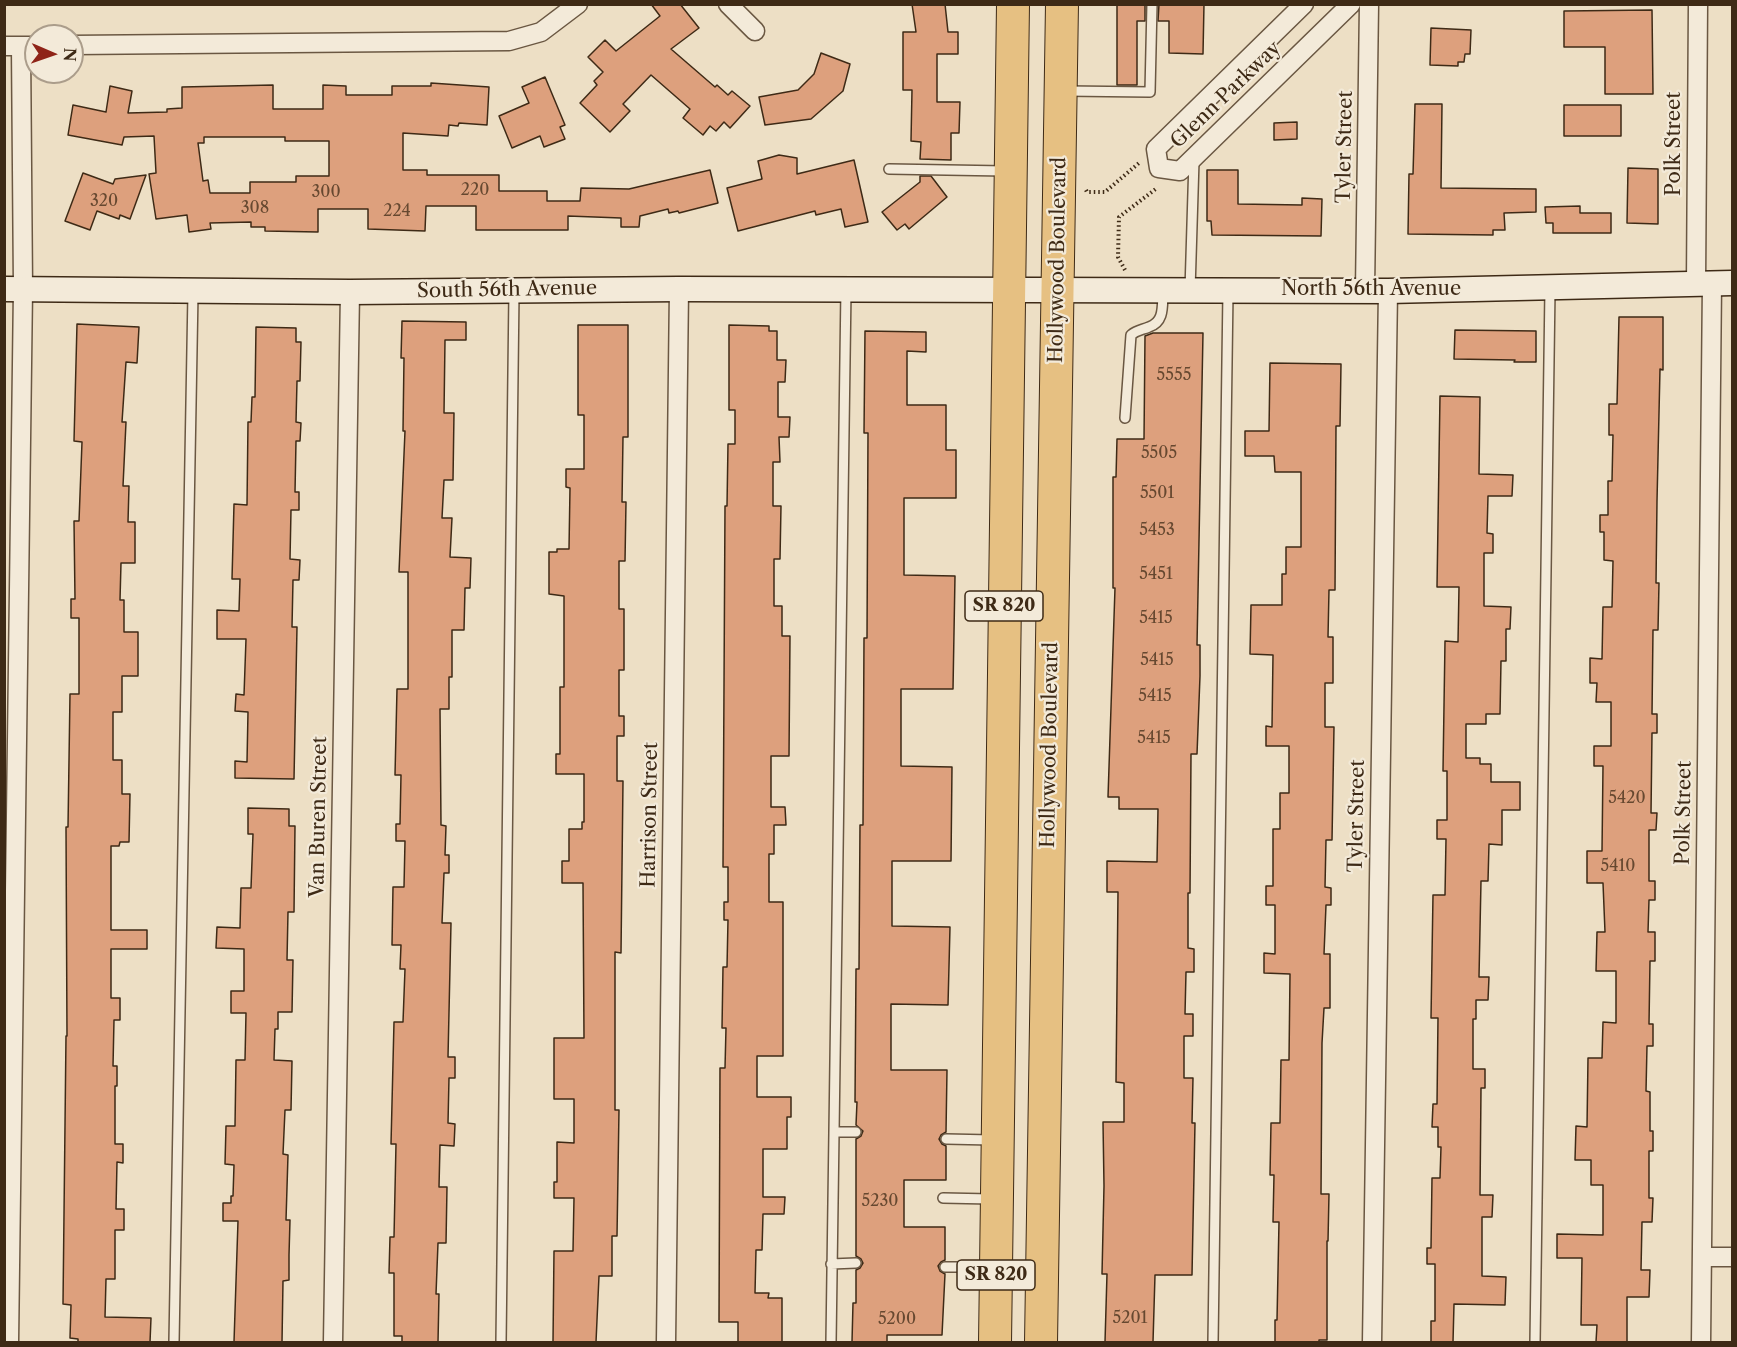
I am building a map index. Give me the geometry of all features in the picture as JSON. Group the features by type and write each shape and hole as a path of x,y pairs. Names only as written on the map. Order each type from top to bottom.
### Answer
{"highway":[{"name":"SR 820","path":"995,1342 1012,4"},
{"name":"Hollywood Boulevard","path":"1041,1342 1062,4"}],"street":[{"path":"84,45 509,41 541,32 578,4"},
{"path":"728,4 754,31"},
{"name":"Glenn Parkway","path":"1304,4 1155,149 1159,168 1180,171 1352,4"},
{"name":"Tyler Street","path":"1369,4 1377,291 1372,1342"},
{"name":"Polk Street","path":"1698,4 1713,283 1701,1342"},
{"path":"9,1342 14,289 21,46"},
{"name":"North 56th Avenue","path":"1009,289 1377,291 1713,283"},
{"name":"South 56th Avenue","path":"14,289 350,292 1009,289"},
{"name":"Harrison Street","path":"666,1342 679,289"},
{"name":"Van Buren Street","path":"333,1342 350,292"},
{"path":"1702,1257 1732,1257"}],"lane":[{"path":"1061,92 1150,92 1152,4"},
{"path":"1190,290 1194,157"},
{"path":"889,169 1010,171"},
{"path":"1535,1342 1550,287"},
{"path":"831,1342 846,289"},
{"path":"174,1342 193,290"},
{"path":"501,1342 514,290"},
{"path":"1125,418 1131,335 1138,330 1152,326 1161,318 1163,290"},
{"path":"1213,1342 1228,290"},
{"path":"834,1132 856,1132"},
{"path":"946,1139 998,1140"},
{"path":"943,1198 996,1199"},
{"path":"831,1264 856,1263"},
{"path":"945,1267 996,1267"}],"path":[{"path":"1059,159 1087,192 1105,192 1155,149"},
{"path":"1136,289 1118,257 1119,217 1180,171"}],"building":[{"path":"651,4 680,4 699,28 671,49 715,87 717,85 728,95 732,91 750,106 730,128 724,122 716,131 710,126 703,135 683,118 690,109 651,75 623,104 630,111 610,132 580,103 597,85 594,81 603,72 588,57 605,40 616,51 660,16"},
{"path":"912,4 945,4 948,32 958,32 958,54 937,54 937,102 960,102 959,133 951,133 951,160 920,159 921,142 911,141 912,90 903,90 903,32 916,32"},
{"path":"1117,4 1145,4 1145,21 1137,21 1137,85 1117,85"},
{"path":"1159,4 1204,4 1203,54 1169,53 1169,21 1158,21"},
{"path":"1652,10 1653,94 1605,94 1605,47 1564,47 1564,11"},
{"path":"1431,28 1471,30 1470,54 1465,54 1464,62 1458,62 1458,66 1430,65"},
{"path":"821,53 850,64 843,91 811,119 765,125 759,97 798,90 814,74"},
{"path":"545,77 565,125 560,127 565,139 544,147 540,136 512,148 499,116 529,103 522,87"},
{"path":"431,83 489,87 487,125 459,123 458,126 449,125 448,136 403,133 403,170 427,170 427,175 499,175 499,191 547,191 547,201 580,201 581,188 629,189 710,170 718,203 679,213 678,211 669,213 668,209 640,216 639,227 621,227 621,218 568,216 568,230 476,230 476,206 426,206 425,231 368,229 368,209 318,209 318,232 265,231 265,227 251,227 251,222 210,223 211,229 189,232 187,215 156,219 149,174 156,173 154,136 124,137 122,145 68,135 73,105 106,112 110,86 132,91 128,113 167,112 167,109 182,108 182,87 273,85 273,109 323,109 323,85 346,86 346,95 392,95 392,86 431,86","holes":["204,137 285,137 285,141 329,141 329,176 296,176 296,182 250,182 250,193 210,193 208,180 203,181 198,143 204,143"]},
{"path":"1415,104 1442,104 1441,188 1536,189 1536,212 1504,213 1505,230 1493,230 1493,235 1408,234 1409,174 1413,174"},
{"path":"1564,105 1621,105 1621,136 1564,136"},
{"path":"1297,122 1297,139 1274,140 1274,123"},
{"path":"779,155 797,158 797,174 854,160 868,222 845,227 841,209 816,215 815,211 738,231 727,188 762,179 758,161"},
{"path":"1628,168 1658,169 1658,224 1627,223"},
{"path":"1207,170 1238,170 1238,204 1302,205 1302,198 1322,199 1321,236 1212,235 1211,221 1207,221"},
{"path":"83,173 113,184 115,179 146,175 130,219 120,215 119,219 97,211 90,230 65,221"},
{"path":"920,176 931,176 947,197 909,229 905,224 897,230 882,212 920,182"},
{"path":"1580,206 1580,213 1611,213 1611,233 1553,233 1553,223 1546,223 1545,207"},
{"path":"1619,317 1663,317 1657,501 1658,630 1653,630 1652,714 1657,714 1657,733 1652,733 1651,813 1657,813 1656,830 1649,830 1649,881 1655,881 1655,900 1649,900 1648,932 1655,932 1655,961 1650,961 1649,1024 1653,1024 1653,1046 1647,1046 1646,1091 1650,1092 1650,1131 1653,1131 1653,1151 1649,1151 1649,1198 1653,1198 1652,1222 1642,1222 1641,1270 1650,1270 1649,1297 1627,1297 1627,1342 1596,1342 1597,1325 1581,1325 1582,1258 1557,1258 1557,1234 1603,1235 1603,1185 1591,1185 1591,1160 1575,1160 1576,1126 1587,1127 1588,1058 1602,1058 1603,1022 1616,1023 1616,971 1596,971 1597,932 1605,932 1603,883 1587,883 1587,851 1602,851 1603,766 1594,766 1594,746 1611,746 1611,702 1596,702 1597,683 1590,683 1590,658 1602,659 1603,607 1612,607 1613,561 1604,560 1604,532 1600,532 1600,515 1608,515 1608,481 1612,481 1613,435 1609,435 1609,404 1617,404"},
{"path":"402,321 466,322 466,340 445,340 444,413 454,413 453,480 444,480 442,518 452,518 450,557 471,558 470,588 465,588 464,630 452,630 449,709 440,709 441,825 446,826 445,855 449,855 449,873 444,873 442,923 451,923 448,1057 455,1057 455,1078 449,1078 448,1123 455,1124 454,1146 440,1145 439,1187 447,1187 446,1243 438,1243 436,1294 439,1294 438,1342 402,1342 402,1336 394,1336 394,1273 389,1273 390,1237 394,1237 396,1144 391,1144 394,1022 403,1022 405,969 400,969 401,945 392,945 393,887 404,887 405,841 396,841 396,824 400,824 401,775 395,775 397,689 408,689 408,572 399,572 405,431 403,431 404,358 401,358"},
{"path":"77,324 139,327 137,363 126,362 122,422 126,422 123,486 129,486 128,522 135,522 135,563 121,563 120,600 124,600 124,632 138,632 138,676 122,676 122,712 113,712 113,760 122,760 122,794 130,794 129,842 120,842 119,846 111,846 111,930 147,930 147,949 111,949 111,998 120,998 120,1020 114,1020 113,1066 117,1066 115,1144 123,1144 123,1163 117,1162 116,1209 124,1209 124,1230 115,1230 115,1279 106,1279 105,1317 151,1318 150,1342 78,1342 78,1339 70,1338 71,1305 63,1304 67,1036 66,827 68,827 70,694 79,694 79,618 71,618 71,599 75,599 74,521 79,521 82,442 74,441"},
{"path":"578,325 628,325 628,437 623,437 622,502 626,502 625,561 619,561 619,609 624,609 624,670 619,670 619,716 624,716 624,736 617,736 617,781 623,781 621,953 615,952 615,1110 619,1110 617,1236 612,1236 612,1276 599,1276 596,1342 553,1342 554,1251 573,1251 574,1198 554,1198 554,1182 557,1182 557,1142 574,1143 574,1099 554,1099 554,1038 584,1038 583,883 562,883 562,861 569,861 569,829 582,829 582,822 584,822 584,774 556,774 556,754 560,754 560,687 564,687 564,596 549,594 549,552 569,549 570,488 566,487 566,469 584,469 584,415 578,415"},
{"path":"729,325 769,326 769,331 777,331 777,360 786,360 785,382 778,382 778,417 790,417 789,437 779,437 780,462 773,462 773,506 781,506 780,559 774,559 774,606 782,606 782,636 790,636 789,756 771,756 771,807 785,807 786,825 774,825 774,854 769,854 769,902 783,902 783,1056 757,1056 757,1097 791,1097 791,1117 787,1117 787,1149 763,1149 763,1197 785,1197 784,1214 763,1214 762,1250 756,1250 755,1293 769,1293 768,1298 782,1298 782,1342 738,1342 738,1322 719,1322 720,1068 725,1068 726,1028 722,1028 723,967 727,967 728,920 724,920 724,902 728,902 728,867 723,867 725,506 727,506 728,444 735,444 735,410 729,410"},
{"path":"256,327 296,328 296,342 301,342 296,422 301,423 300,441 296,441 295,492 299,492 299,510 291,510 290,559 300,560 299,580 293,580 292,627 297,627 294,779 235,778 235,761 247,762 248,712 235,711 236,694 244,695 246,639 217,639 217,610 239,611 240,579 232,579 234,504 247,505 248,422 251,422 252,397 255,397"},
{"path":"1455,330 1536,331 1536,362 1454,359"},
{"path":"865,331 926,332 926,352 907,351 907,405 946,405 946,450 956,450 956,498 904,498 904,575 955,576 953,689 901,689 901,766 952,767 951,861 892,861 892,926 950,927 948,1005 891,1004 891,1070 947,1070 946,1132 939,1139 946,1146 946,1180 904,1180 904,1227 945,1227 945,1260 938,1266 945,1274 942,1335 887,1335 887,1342 852,1342 853,1303 856,1303 856,1270 863,1263 856,1256 856,1139 863,1131 856,1125 857,1102 855,1102 860,825 863,825 864,638 867,638 868,433 864,433"},
{"path":"1153,333 1203,333 1197,645 1200,645 1200,676 1197,754 1191,754 1190,893 1188,893 1188,948 1194,949 1194,972 1186,972 1185,1014 1193,1014 1193,1036 1184,1036 1184,1078 1193,1078 1192,1123 1195,1123 1192,1275 1155,1275 1153,1342 1105,1342 1107,1274 1102,1274 1103,1122 1124,1122 1124,1083 1116,1082 1118,892 1107,892 1107,861 1157,862 1158,809 1119,809 1119,797 1108,797 1115,588 1113,588 1113,477 1116,477 1117,439 1144,439 1145,336"},
{"path":"1270,363 1341,364 1340,426 1336,426 1335,590 1329,590 1328,637 1333,637 1333,683 1325,683 1325,727 1334,727 1332,840 1326,840 1325,887 1331,888 1331,905 1326,905 1324,954 1330,954 1330,1008 1324,1008 1322,1043 1321,1194 1329,1194 1327,1340 1319,1340 1319,1342 1275,1342 1279,1222 1273,1222 1274,1175 1270,1175 1271,1123 1280,1123 1281,1060 1289,1060 1290,974 1264,973 1264,953 1275,954 1275,905 1266,905 1266,886 1273,886 1273,829 1280,829 1280,793 1289,793 1289,746 1266,746 1266,726 1272,727 1273,655 1250,654 1251,605 1282,605 1282,574 1286,574 1286,547 1301,547 1301,472 1275,472 1274,456 1245,456 1245,431 1269,431"},
{"path":"1440,396 1480,397 1479,474 1513,475 1512,496 1488,496 1487,533 1493,534 1493,553 1484,553 1484,606 1511,607 1510,629 1506,629 1506,661 1501,661 1500,714 1486,714 1486,724 1466,724 1466,758 1480,758 1480,764 1491,764 1491,782 1520,782 1520,810 1502,810 1502,845 1489,844 1488,881 1481,881 1479,977 1489,977 1488,1000 1476,1000 1476,1019 1473,1019 1473,1069 1485,1069 1485,1088 1481,1088 1480,1195 1493,1195 1492,1217 1482,1217 1482,1276 1506,1277 1505,1305 1454,1304 1453,1342 1431,1342 1431,1321 1435,1321 1435,1264 1427,1264 1427,1248 1431,1248 1432,1178 1440,1178 1441,1147 1438,1147 1438,1127 1432,1127 1433,1104 1437,1104 1438,1018 1431,1018 1433,895 1445,895 1446,839 1437,839 1437,820 1447,820 1447,771 1443,771 1445,641 1458,642 1459,587 1437,587"},
{"path":"248,808 289,809 289,826 295,826 294,912 288,912 287,960 293,960 292,1012 278,1012 274,1060 292,1061 291,1110 285,1110 283,1154 288,1155 286,1220 290,1220 289,1280 283,1281 282,1342 234,1342 238,1221 223,1221 223,1203 231,1203 231,1196 233,1196 234,1165 225,1164 226,1126 235,1126 236,1060 245,1060 246,1013 231,1013 231,991 244,991 244,949 216,948 217,927 240,928 241,888 251,888 253,834 248,834"}]}
